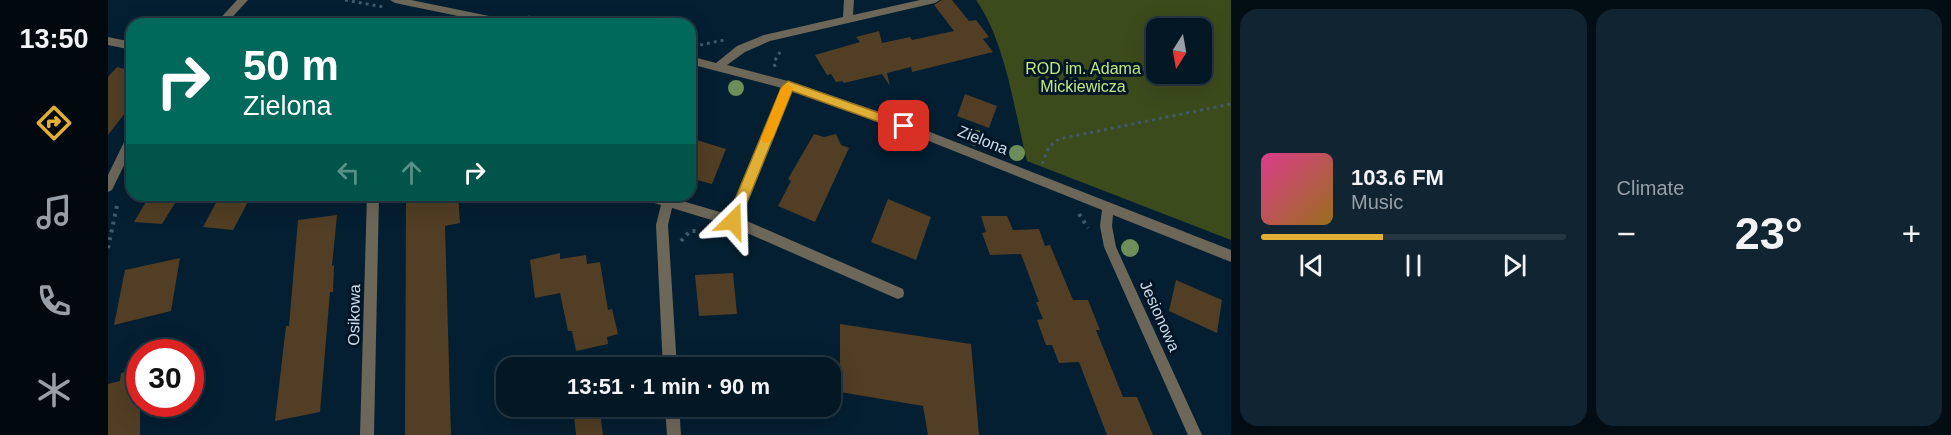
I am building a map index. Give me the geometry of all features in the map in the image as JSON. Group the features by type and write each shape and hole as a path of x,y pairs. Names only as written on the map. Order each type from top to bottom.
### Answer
{"street":[{"path":"226,18 243,0"},
{"path":"395,0 484,18"},
{"path":"848,21 849,0"},
{"path":"719,66 741,49 768,38 934,0"},
{"path":"108,41 126,45"},
{"name":"Zielona","path":"696,61 788,86 870,113 1231,256"},
{"path":"733,221 788,86"},
{"path":"108,187 126,156"},
{"name":"Osikowa","path":"367,435 373,201"},
{"path":"664,201 733,221 898,293"},
{"path":"667,202 662,225 669,357"},
{"name":"Jesionowa","path":"1108,208 1106,226 1110,247 1195,435"},
{"path":"673,417 674,435"}],"path":[{"path":"1037,180 1046,152 1059,140 1231,105"},
{"path":"108,248 118,197"}],"green space":[{"name":"ROD im. Adama Mickiewicza","path":"976,0 1231,0 1231,240 1027,161 1008,77 995,36"}],"building":[{"path":"942,0 952,0 969,21 976,20 989,37 983,39 993,52 912,72 911,67 887,73 890,86 882,74 844,83 836,82 831,74 827,75 815,55 860,42 856,37 879,31 882,43 910,37 912,40 954,31 934,5"},
{"path":"117,67 126,69 126,112 108,135 108,77"},
{"path":"965,94 997,106 989,128 957,116"},
{"path":"814,134 824,137 836,134 841,145 849,148 815,222 778,206 791,181 788,179"},
{"path":"696,140 726,149 712,184 696,180"},
{"path":"888,199 931,217 916,260 871,242"},
{"path":"146,201 176,201 162,224 134,222"},
{"path":"217,201 248,201 233,230 203,227"},
{"path":"406,201 458,201 460,223 445,226 451,435 405,435"},
{"path":"337,215 332,266 334,265 333,292 330,292 320,412 275,421 286,326 289,326 298,220"},
{"path":"981,216 1007,216 1013,230 1039,229 1045,246 1050,245 1073,300 1088,300 1100,330 1096,330 1123,397 1137,397 1153,435 1107,435 1079,362 1059,363 1052,345 1046,345 1037,320 1043,319 1036,302 1039,302 1021,254 990,255 982,233 986,232"},
{"path":"560,253 560,259 586,255 587,264 600,262 608,310 612,309 618,334 607,337 608,344 576,351 572,331 568,331 560,293 535,298 530,260"},
{"path":"180,258 171,311 114,325 125,270"},
{"path":"733,273 737,314 699,316 695,275"},
{"path":"1176,280 1222,300 1217,333 1169,311"},
{"path":"840,324 971,344 979,435 928,435 923,406 841,392"},
{"path":"126,372 126,417 140,417 140,435 108,435 108,384 120,381 121,373"},
{"path":"574,417 601,417 603,435 576,435"}],"slow traffic":[{"path":"767,138 787,88"}],"route":[{"path":"733,221 788,86 904,126"}]}
